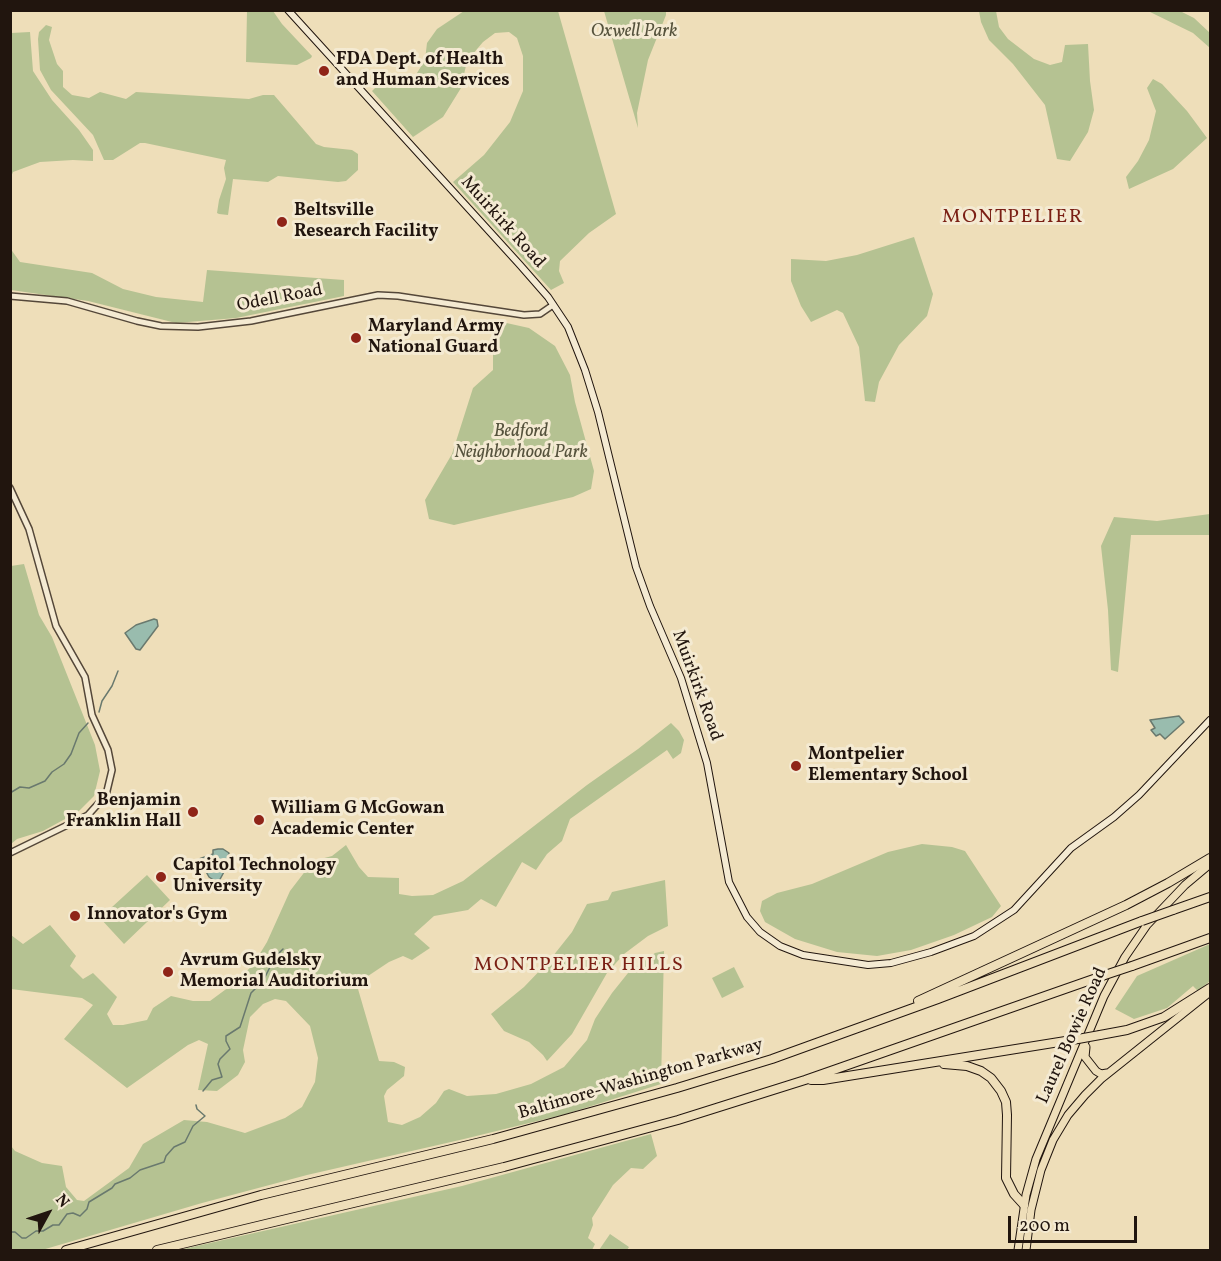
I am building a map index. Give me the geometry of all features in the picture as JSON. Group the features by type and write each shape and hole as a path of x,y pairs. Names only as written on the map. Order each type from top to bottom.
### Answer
{"highway":[{"path":"857,1028 1126,905 1210,858"},
{"name":"Baltimore-Washington Parkway","path":"66,1251 251,1198 605,1110 772,1059 1210,897"},
{"path":"157,1251 570,1150 678,1120 804,1080 1210,938"},
{"path":"804,1080 823,1080 1127,1030 1164,1017 1210,992"},
{"path":"1198,1003 1210,992"},
{"path":"922,1064 971,1067 987,1075 998,1087 1007,1108 1006,1178 1014,1194 1024,1206"}],"main road":[{"name":"Muirkirk Road","path":"288,10 492,233 553,305 568,327 585,370 614,472 636,567 693,714 708,763 729,882 747,917 760,932 780,946 803,955 868,965 891,963 931,952 974,936 1014,910 1071,848 1114,817 1139,795 1210,720"},
{"name":"Laurel Bowie Road","path":"1018,1251 1024,1206 1031,1177 1043,1141 1096,1013 1125,957 1147,925 1185,885 1210,864"},
{"name":"Laurel Bowie Road","path":"1026,1251 1033,1200 1049,1149 1074,1107 1108,1073 1198,1003"},
{"path":"1096,1013 1085,1057 1098,1073 1108,1073"}],"street":[{"name":"Odell Road","path":"10,296 66,301 137,321 161,326 188,327 251,321 378,295 524,315 540,314 553,305"},
{"path":"10,488 23,512 31,536 56,626 64,644 85,677 92,715 108,750 112,770 106,795 88,815 10,853"}],"green space":[{"path":"247,11 273,11 312,56 311,58 297,65 246,62"},
{"path":"464,11 558,11 616,214 589,233 560,261 559,271 564,283 551,290 453,182 484,155 510,122 523,91 523,56 517,38 509,32 495,33 483,42 467,61 461,88 443,117 413,137 372,91 378,85 409,86 425,60 427,43 437,29"},
{"name":"Oxwell Park","path":"604,11 666,11 648,60 637,113 638,128"},
{"path":"979,11 996,11 999,27 1008,39 1034,59 1050,65 1062,62 1065,45 1088,44 1094,110 1088,132 1070,161 1057,159 1045,105 1013,64 989,40"},
{"path":"1148,11 1180,11 1194,18 1210,33 1210,48 1193,33"},
{"path":"46,25 52,27 49,40 57,64 63,71 63,87 72,95 89,98 100,92 126,99 136,92 249,99 274,95 316,144 352,150 358,154 358,170 346,181 338,182 278,176 268,182 233,179 228,215 219,214 217,213 219,200 226,179 224,168 226,160 140,143 113,160 104,160 93,135 51,90 40,70 38,39 39,32"},
{"path":"30,32 33,71 52,100 79,130 93,150 93,161 40,162 13,172 11,177 11,33"},
{"path":"1153,79 1162,84 1187,111 1207,138 1173,169 1129,189 1126,177 1149,140 1156,111 1147,88"},
{"path":"914,237 933,294 927,316 899,345 879,382 875,402 865,401 859,347 843,313 837,310 811,322 801,306 791,281 791,259 826,261 857,255"},
{"path":"10,248 20,262 92,273 123,289 156,297 203,302 207,270 344,280 344,296 236,318 176,323 88,301 11,290"},
{"name":"Bedford Neighborhood Park","path":"493,320 529,328 555,346 570,375 594,471 591,489 573,497 454,525 429,519 425,500 452,454 473,388 493,370"},
{"path":"1210,514 1210,535 1131,535 1118,672 1111,670 1108,610 1101,546 1114,517 1157,521"},
{"path":"24,564 39,615 52,637 95,745 100,771 94,796 78,812 43,831 17,839 11,844 11,566"},
{"path":"671,723 684,740 681,753 673,759 667,750 570,819 562,841 547,854 536,870 522,862 496,907 481,899 468,910 434,916 414,934 430,948 412,960 403,956 389,962 362,980 358,989 379,1061 394,1062 405,1067 404,1076 387,1090 384,1096 388,1122 402,1125 420,1117 436,1103 444,1091 449,1089 467,1096 496,1094 531,1084 564,1067 587,1040 595,1019 628,973 655,953 664,951 661,1084 566,1114 307,1175 42,1250 11,1250 11,1146 15,1151 42,1163 62,1166 66,1187 77,1200 84,1201 129,1168 143,1144 184,1120 207,1122 245,1133 285,1118 302,1107 315,1082 318,1058 310,1026 286,1001 275,999 263,1004 250,1017 243,1050 245,1062 238,1075 217,1091 198,1090 208,1044 199,1040 188,1045 127,1088 64,1039 93,1005 82,998 11,989 11,935 23,944 50,925 76,956 70,966 83,979 93,973 117,997 107,1014 113,1025 147,1020 153,1008 171,996 193,1001 210,1001 253,965 267,942 290,891 313,861 332,856 346,845 368,877 399,878 399,894 433,895 463,881"},
{"path":"922,844 952,847 965,851 1001,906 992,917 954,935 911,950 877,956 837,952 795,939 765,922 760,911 762,901 777,893 812,884 888,852"},
{"path":"147,875 170,900 124,944 100,918"},
{"path":"665,880 668,926 648,936 624,954 607,973 572,1034 547,1061 529,1042 504,1031 491,1014 524,987 549,961 572,932 587,904 608,900 612,892"},
{"path":"1210,944 1210,981 1198,991 1193,986 1167,1008 1134,1019 1115,1009 1137,976"},
{"path":"734,967 744,987 722,998 712,978"},
{"path":"651,1134 657,1156 643,1169 631,1168 613,1185 592,1218 593,1225 588,1238 595,1244 592,1250 179,1250 462,1186"},
{"path":"610,1234 629,1247 627,1250 599,1250"}],"shaded area":[{"path":"157,620 158,626 140,650 136,649 125,633 136,625"},
{"path":"1179,716 1184,722 1165,739 1160,734 1156,736 1151,730 1155,728 1150,720"},
{"path":"218,849 229,853 225,870 218,883 209,877 204,868 200,868 199,859 213,854 213,850"}],"waterway":[{"path":"99,712 102,701 118,671"},
{"path":"10,793 20,787 29,788 45,781 52,772 64,764 71,754 79,733 88,723"},
{"path":"203,1091 212,1080 222,1077 218,1064 230,1049 226,1036 240,1027 251,993 263,981 275,957 283,949"},
{"path":"10,1232 26,1238 36,1231 59,1225 67,1214 73,1213 80,1216 87,1209 89,1202 115,1184 130,1178 140,1170 164,1162 174,1147 185,1142 193,1126 205,1116 196,1105"}],"place":[{"name":"FDA Dept. of Health and Human Services","path":"324,71"},
{"name":"Beltsville Research Facility","path":"282,222"},
{"name":"Maryland Army National Guard","path":"356,338"},
{"name":"Montpelier Elementary School","path":"796,766"},
{"name":"Benjamin Franklin Hall","path":"193,812"},
{"name":"William G McGowan Academic Center","path":"259,820"},
{"name":"Capitol Technology University","path":"161,877"},
{"name":"Innovator's Gym","path":"75,916"},
{"name":"Avrum Gudelsky Memorial Auditorium","path":"168,972"}],"district":[{"name":"MONTPELIER","path":"1013,218"},
{"name":"MONTPELIER HILLS","path":"579,966"}]}
